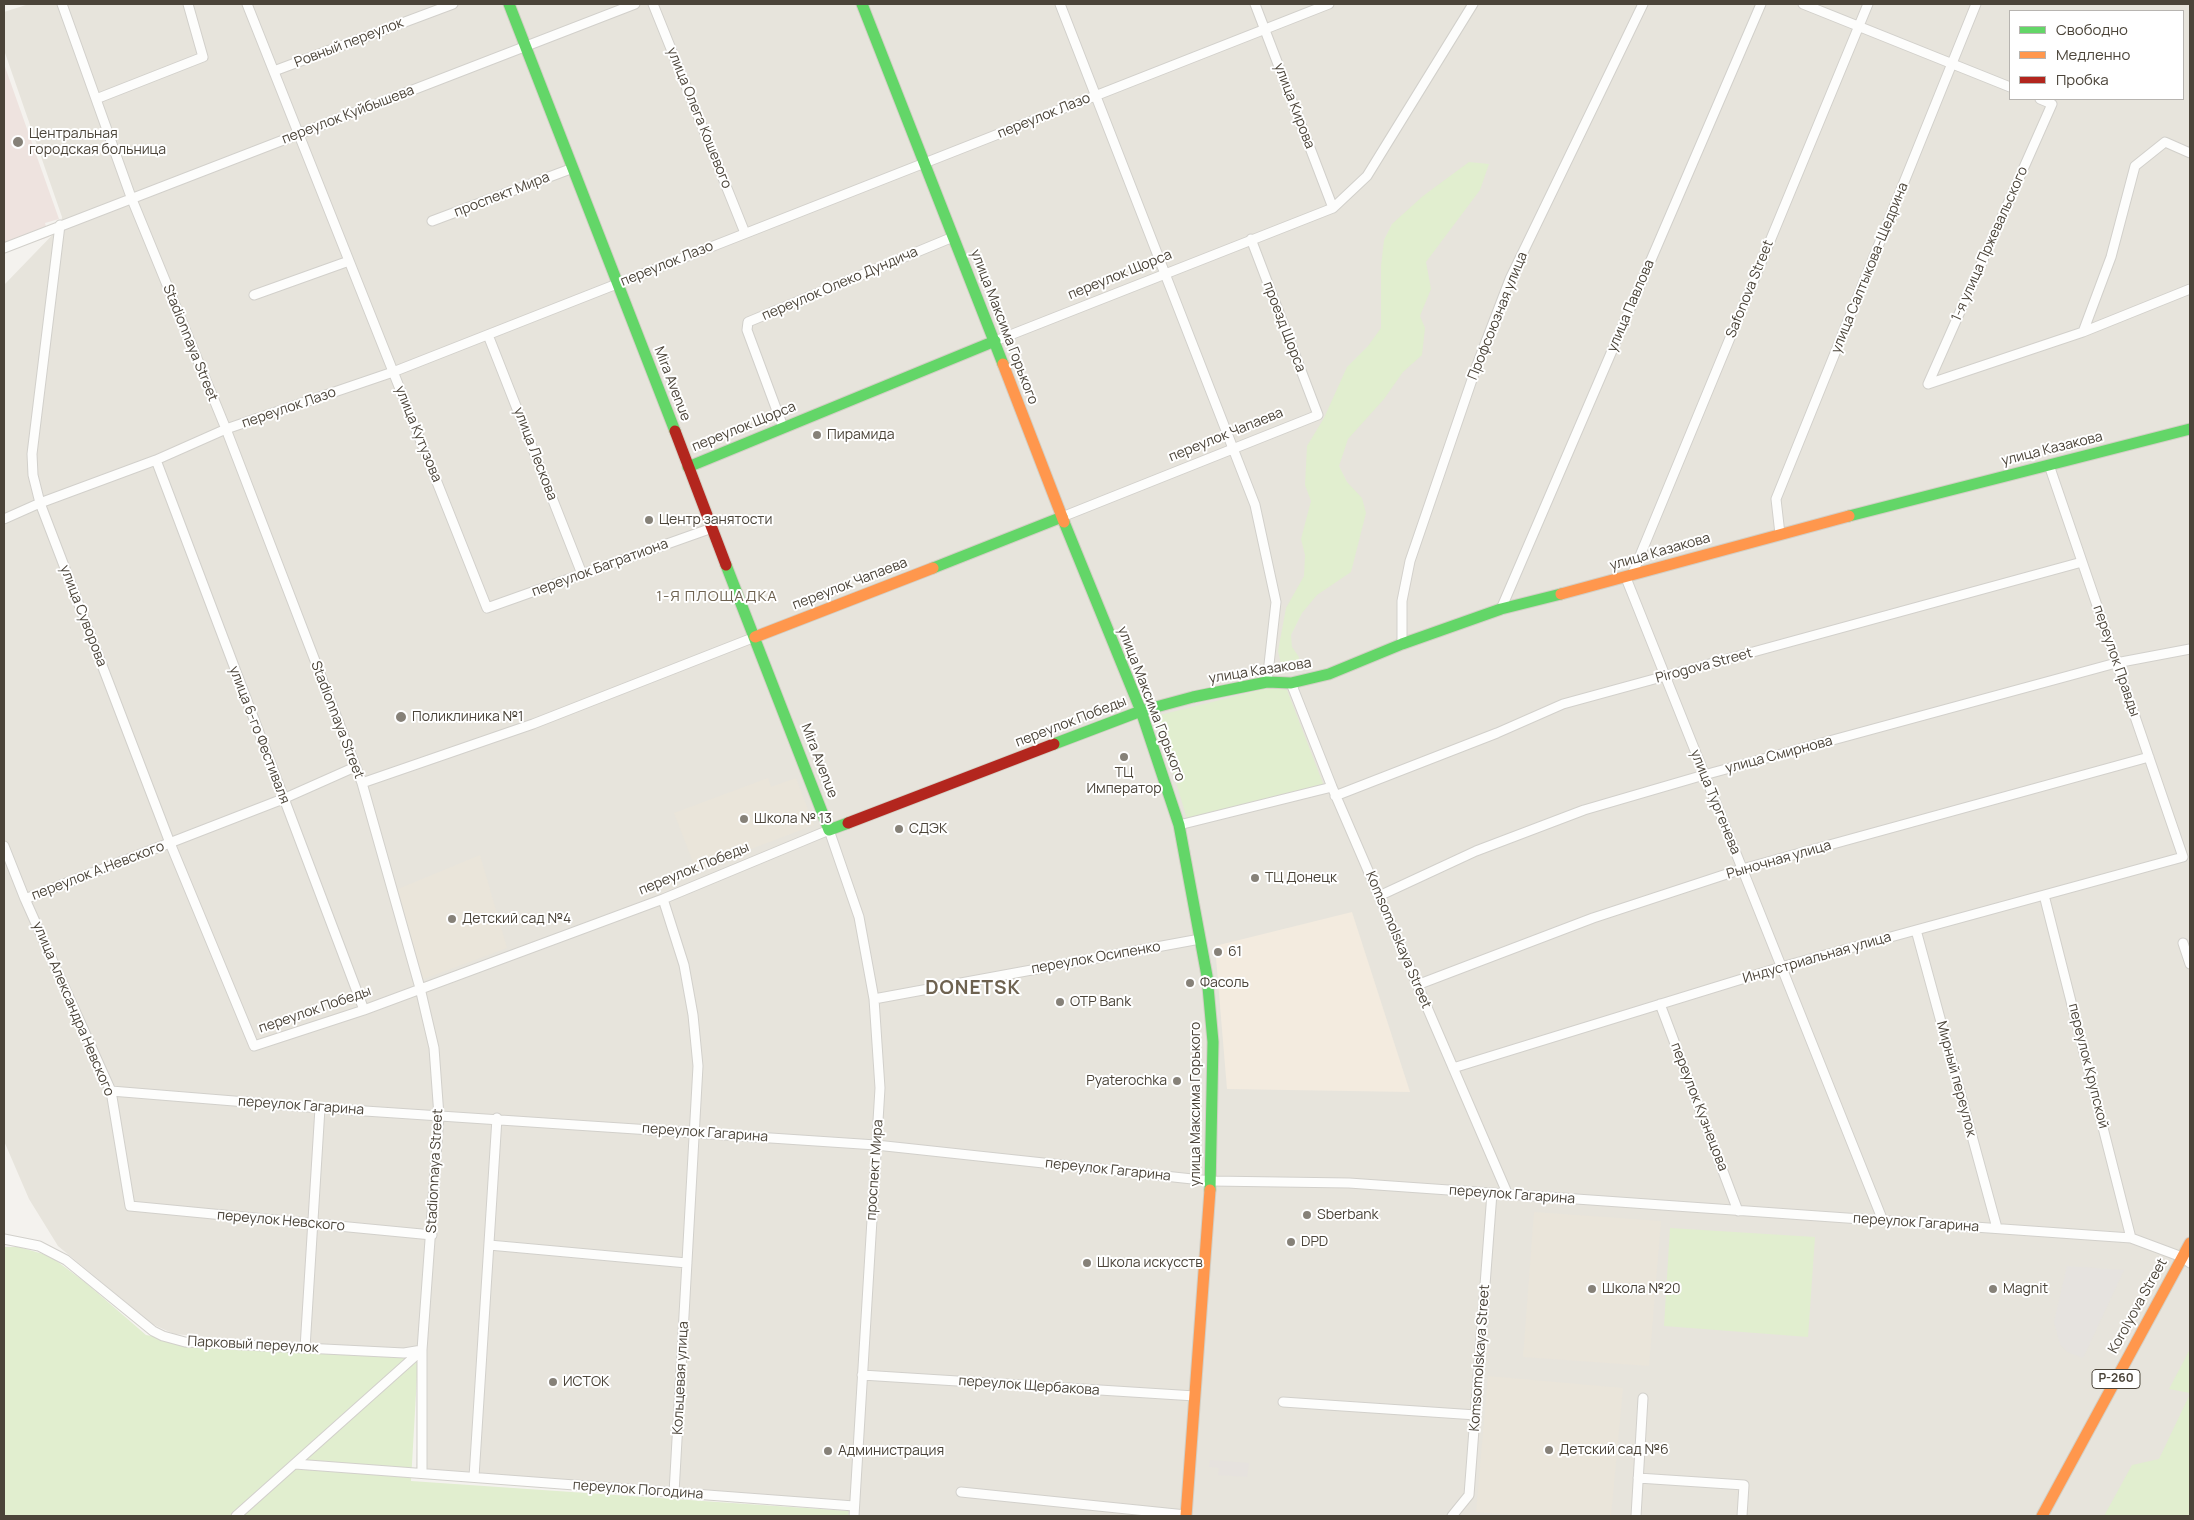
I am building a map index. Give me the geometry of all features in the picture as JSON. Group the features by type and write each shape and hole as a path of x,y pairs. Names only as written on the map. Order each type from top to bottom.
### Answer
{"main road":[{"name":"Mira Avenue","path":"509,4 829,830"},
{"name":"улица Максима Горького","path":"862,4 1062,517 1141,711 1179,825 1207,976 1214,1042 1211,1180 1186,1516"},
{"name":"переулок Щорса","path":"688,467 994,341"},
{"name":"улица Казакова","path":"1141,711 1193,697 1267,682 1291,683 1329,674 1402,644 1502,608 1629,576 1780,534 2190,429"},
{"name":"переулок Чапаева","path":"755,638 1062,517"},
{"name":"переулок Победы","path":"829,830 1141,711"},
{"name":"Korolyova Street","path":"2042,1516 2186,1260 2190,1243"}],"street":[{"name":"Stadionnaya Street","path":"62,4 131,198 226,429 362,783 420,988 434,1048 439,1116 432,1235 422,1350 422,1473"},
{"path":"96,99 203,57 188,4"},
{"name":"улица Кутузова","path":"247,4 487,608"},
{"name":"Ровный переулок","path":"274,71 453,4"},
{"name":"переулок Куйбышева","path":"60,225 635,4"},
{"name":"улица Олега Кошевого","path":"653,4 745,233"},
{"path":"1060,4 1255,505 1276,602 1267,682"},
{"name":"улица Кирова","path":"1255,4 1333,208"},
{"name":"переулок Лазо","path":"4,519 40,503 156,460 226,429 393,372 1329,4"},
{"name":"переулок Щорса","path":"994,341 1333,208 1367,176 1472,4"},
{"name":"Профсоюзная улица","path":"1402,644 1402,601 1410,561 1477,365 1510,279 1643,4"},
{"name":"улица Павлова","path":"1502,608 1761,4"},
{"path":"1803,4 2009,87"},
{"name":"Safonova Street","path":"1629,576 1868,4"},
{"name":"улица Салтыкова-Щедрина","path":"1780,534 1776,499 1976,4"},
{"name":"1-я улица Пржевальского","path":"2042,100 2052,104 1928,384 2083,332"},
{"path":"2083,332 2111,258 2135,166 2164,142 2190,153"},
{"name":"проспект Мира","path":"432,221 573,168"},
{"path":"4,248 60,225"},
{"name":"улица Суворова","path":"60,225 32,454 33,475 40,503 170,843 254,1046"},
{"name":"переулок Олеко Дундича","path":"783,428 747,330 748,322 953,236"},
{"name":"проезд Щорса","path":"1251,240 1318,415"},
{"path":"254,295 349,261"},
{"path":"2083,332 2190,289"},
{"name":"улица Лескова","path":"488,335 582,574"},
{"name":"переулок Чапаева","path":"1062,517 1318,415"},
{"name":"улица 6-го Фестиваля","path":"156,460 364,1010"},
{"name":"переулок Правды","path":"2049,465 2183,857"},
{"name":"переулок Багратиона","path":"487,608 712,528"},
{"name":"Pirogova Street","path":"1335,796 1497,733 1563,704 2082,562"},
{"name":"улица Тургенева","path":"1629,576 1665,676 1883,1221"},
{"name":"переулок Чапаева","path":"362,783 533,724 755,638"},
{"name":"улица Смирнова","path":"1379,896 1476,851 1584,810 1704,775 2116,663 2190,649"},
{"name":"Komsomolskaya Street","path":"1291,683 1335,796 1508,1195"},
{"name":"Рыночная улица","path":"1417,985 1593,918 1742,869 2148,758"},
{"name":"переулок А.Невского","path":"25,899 284,799 356,767"},
{"path":"1179,825 1332,787"},
{"name":"проспект Мира","path":"829,830 859,917 874,999 880,1088 854,1516"},
{"name":"переулок Победы","path":"254,1046 364,1010 664,899 829,830"},
{"name":"улица Александра Невского","path":"4,846 25,899 111,1091 130,1206"},
{"name":"Индустриальная улица","path":"1453,1068 1781,967 2183,857"},
{"name":"переулок Крупской","path":"2044,895 2131,1238"},
{"name":"Кольцевая улица","path":"664,899 684,965 693,1015 698,1066 674,1493"},
{"name":"Мирный переулок","path":"1916,930 1997,1228"},
{"name":"переулок Осипенко","path":"874,999 1200,939"},
{"path":"2183,943 2190,964"},
{"name":"переулок Кузнецова","path":"1660,1004 1738,1211"},
{"name":"переулок Гагарина","path":"111,1091 320,1108 497,1118 876,1145 1211,1180 1349,1183 2131,1238 2186,1260"},
{"path":"305,1348 320,1108"},
{"path":"474,1477 497,1118"},
{"name":"Komsomolskaya Street","path":"1452,1516 1468,1495 1476,1415 1492,1194"},
{"name":"переулок Невского","path":"130,1206 432,1235"},
{"name":"Парковый переулок","path":"4,1239 24,1241 54,1252 153,1331 185,1342 404,1352 422,1350"},
{"path":"488,1245 687,1263"},
{"path":"236,1516 422,1350"},
{"name":"переулок Щербакова","path":"862,1375 1195,1396"},
{"path":"1636,1516 1643,1398"},
{"path":"1283,1402 1476,1415"},
{"name":"переулок Погодина","path":"295,1464 854,1506"},
{"path":"1638,1478 1744,1485 1742,1516"},
{"path":"961,1492 1186,1516"}],"shaded area":[{"path":"29,4 2190,4 2190,1516 851,1516 851,1509 416,1478 420,1356 174,1334 152,1324 58,1246 29,1199 4,1141 4,285 61,226 62,217 4,50 4,12"},
{"name":"Центральная городская больница","path":"4,64 59,219 45,223 49,237 4,252"},
{"name":"Школа № 13","path":"768,778 771,787 796,778 814,825 696,870 674,813"},
{"name":"Детский сад №4","path":"480,855 507,948 421,980 398,889"},
{"path":"1352,912 1410,1092 1227,1089 1215,946"},
{"name":"Школа №20","path":"1534,1212 1661,1221 1649,1366 1523,1357"},
{"path":"2067,1266 2124,1270 2083,1358 2067,1352 2060,1344 2054,1322"},
{"name":"Детский сад №6","path":"1488,1376 1623,1388 1611,1516 1523,1516 1476,1512"},
{"path":"1210,1460 1249,1463 1247,1477 1218,1475 1219,1468 1209,1467"}],"green space":[{"path":"1469,162 1489,164 1480,190 1426,262 1431,289 1420,316 1425,328 1422,355 1403,372 1384,399 1348,439 1339,466 1347,482 1362,498 1366,513 1351,572 1317,595 1302,613 1291,635 1292,647 1299,657 1298,666 1291,671 1281,664 1278,651 1286,608 1304,576 1305,555 1301,539 1311,501 1305,485 1307,446 1324,418 1347,367 1368,346 1381,328 1381,266 1384,240 1392,224 1423,196"},
{"path":"1276,686 1287,690 1324,786 1187,819 1156,716"},
{"path":"1670,1228 1815,1237 1808,1337 1664,1326"},
{"path":"4,1247 19,1247 50,1256 86,1283 146,1335 184,1342 418,1359 411,1481 849,1511 848,1516 4,1516"},
{"path":"2190,1349 2190,1393 2169,1389"},
{"path":"2190,1394 2190,1516 2104,1516 2132,1465 2159,1459"}],"traffic: fast":[{"path":"509,4 675,431"},
{"path":"862,4 1003,364"},
{"path":"688,467 995,341"},
{"path":"1849,516 2190,429"},
{"path":"933,568 1062,517"},
{"path":"1064,522 1141,711 1179,825 1207,976 1213,1042 1210,1190"},
{"path":"726,565 829,830 848,823"},
{"path":"1054,744 1141,711 1193,697 1267,682 1291,683 1329,674 1402,644 1501,609 1561,594"}],"traffic: slow":[{"path":"1003,364 1064,522"},
{"path":"1561,594 1849,516"},
{"path":"755,637 933,568"},
{"path":"1186,1516 1210,1190"},
{"path":"2042,1516 2190,1243"}],"traffic: jam":[{"path":"675,431 726,565"},
{"path":"848,823 1054,744"}],"place":[{"name":"Центральная городская больница","path":"18,142"},
{"name":"Пирамида","path":"817,435"},
{"name":"Центр занятости","path":"649,520"},
{"name":"Поликлиника №1","path":"401,717"},
{"name":"ТЦ Император","path":"1124,757"},
{"name":"Школа № 13","path":"744,819"},
{"name":"СДЭК","path":"899,829"},
{"name":"ТЦ Донецк","path":"1255,878"},
{"name":"Детский сад №4","path":"452,919"},
{"name":"61","path":"1218,952"},
{"name":"Фасоль","path":"1190,983"},
{"name":"OTP Bank","path":"1060,1002"},
{"name":"Pyaterochka","path":"1177,1081"},
{"name":"Sberbank","path":"1307,1215"},
{"name":"DPD","path":"1291,1242"},
{"name":"Школа искусств","path":"1087,1263"},
{"name":"Школа №20","path":"1592,1289"},
{"name":"Magnit","path":"1993,1289"},
{"name":"ИСТОК","path":"553,1382"},
{"name":"Детский сад №6","path":"1549,1450"},
{"name":"Администрация","path":"828,1451"}],"district":[{"name":"1-Я ПЛОЩАДКА","path":"717,597"},
{"name":"DONETSK","path":"973,989"}]}
